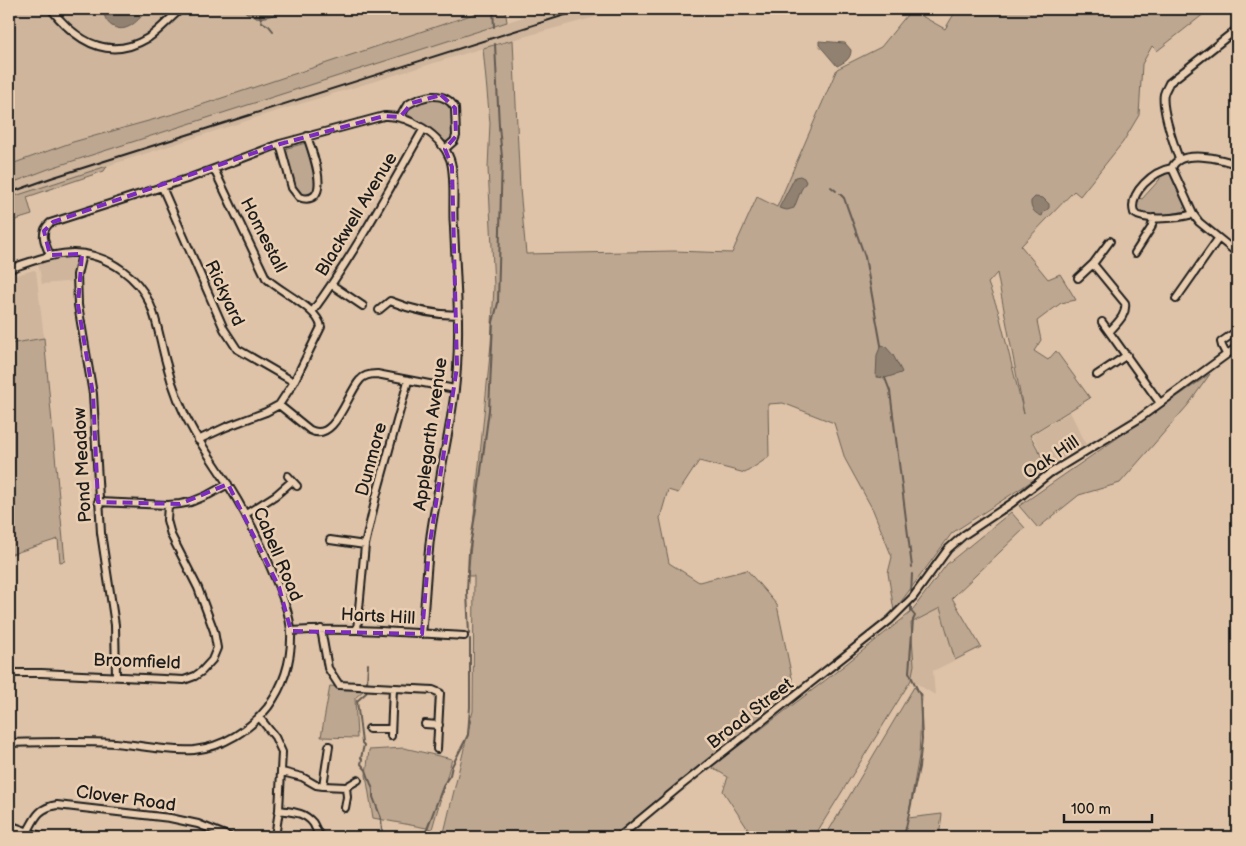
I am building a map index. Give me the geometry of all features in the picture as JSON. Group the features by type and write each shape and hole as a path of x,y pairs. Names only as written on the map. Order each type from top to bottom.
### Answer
{"street":[{"path":"51,9 68,30 81,39 96,46 108,48 129,46 149,37 181,9"},
{"path":"1179,159 1173,144 1164,105 1164,94 1169,83 1237,30"},
{"path":"50,255 45,244 44,233 48,224 162,187 306,136 384,116 400,117 415,124 440,142 445,149 454,141 456,136 455,108 453,104 441,95 436,94 407,106 400,117"},
{"name":"Blackwell Avenue","path":"312,312 332,285 424,130"},
{"path":"280,144 292,188 299,196 309,198 315,196 320,184 306,136"},
{"name":"Applegarth Avenue","path":"422,634 429,549 455,389 459,315 452,166 445,149"},
{"path":"1237,165 1213,158 1196,156 1179,159 1174,162 1172,168 1193,214 1199,222 1237,253"},
{"path":"1172,168 1163,169 1154,175 1136,195 1134,213 1142,217 1154,218 1183,218 1193,214"},
{"name":"Homestall","path":"214,169 266,278 273,286 312,312"},
{"name":"Rickyard","path":"162,187 224,329 233,344 247,355 294,382"},
{"path":"1134,253 1151,228 1154,218"},
{"path":"1176,299 1218,238"},
{"path":"1078,278 1093,264 1110,241"},
{"name":"Cabell Road","path":"9,743 115,743 193,750 212,746 245,729 259,717 274,697 286,674 291,631 279,587 246,514 198,440 184,414 165,359 157,319 138,284 112,263 98,257 82,254 59,253 11,269"},
{"name":"Pond Meadow","path":"82,254 77,275 78,305 93,394 98,502 115,625 116,676"},
{"path":"9,260 11,269"},
{"path":"1093,264 1125,303 1126,311 1124,315 1110,331"},
{"path":"332,285 363,306"},
{"path":"379,310 390,301 391,293"},
{"path":"390,301 407,308 443,315 459,315"},
{"path":"198,440 279,405 294,382 321,327 318,318 312,312"},
{"path":"1102,322 1160,403"},
{"path":"1226,354 1221,342 1237,331"},
{"name":"Oak Hill","path":"899,612 911,600 948,549 964,535 1012,503 1050,473 1123,429 1237,347"},
{"path":"1097,375 1127,355"},
{"path":"279,405 310,430 322,432 334,424 360,380 365,376 378,374 455,389"},
{"name":"Dunmore","path":"358,630 365,545 376,497 408,381"},
{"path":"246,514 276,495 292,481"},
{"path":"98,502 168,505 191,502 228,484"},
{"name":"Broomfield","path":"9,673 24,672 184,680 202,671 212,660 217,648 214,631 198,588 171,536 167,520 168,505"},
{"path":"329,540 365,545"},
{"name":"Broad Street","path":"619,837 899,612"},
{"path":"321,629 328,668 340,685 433,690 440,693 438,749"},
{"name":"Harts Hill","path":"291,631 321,629 358,630 464,636"},
{"path":"369,729 391,732 393,688"},
{"path":"259,717 279,744 282,752 279,810 275,837"},
{"path":"424,724 439,725"},
{"path":"323,786 329,746"},
{"path":"282,772 302,777 316,785 323,786 346,787 358,780"},
{"path":"345,808 346,787"},
{"name":"Clover Road","path":"28,831 41,810 47,806 57,804 170,818 198,824 230,837"},
{"path":"279,810 302,813 315,826 322,837"},
{"path":"9,825 43,837"}],"highlighted area":[{"path":"441,95 455,108 456,136 445,149 452,167 457,367 429,549 422,634 291,631 279,587 228,484 180,504 98,502 93,394 78,305 82,254 50,255 44,231 53,222 280,144 384,116 400,117 412,103"}],"shaded area":[{"path":"9,9 480,9 482,30 548,9 624,9 483,48 267,114 107,166 104,171 27,197 32,215 9,222"},
{"path":"103,9 148,9 132,25 123,29 110,24 106,19"},
{"path":"243,9 285,9 269,16 258,17 252,16"},
{"path":"480,9 505,9 507,22 51,168 9,184 9,165 73,142 177,113 480,12"},
{"path":"957,9 1210,9 1157,51 1152,46 1142,64 1139,115 1123,142 1080,196 1074,191 1021,246 1048,279 1060,274 1076,300 1061,303 1037,321 1041,340 1034,351 1048,360 1056,351 1090,398 1030,435 1049,470 952,533 894,611 888,573 892,557 873,510 845,459 834,423 783,403 768,404 769,457 745,473 699,461 678,493 668,490 660,518 669,563 699,582 747,570 777,605 795,692 669,790 613,837 443,837 473,711 474,576 468,576 491,344 494,286 488,168 490,123 483,48 513,40 520,189 526,254 674,251 732,253 757,197 777,207 837,69 881,47 911,10 945,29","holes":["997,273 1024,414 998,310 988,283"]},
{"path":"819,41 845,43 851,50 849,58 837,66 819,45"},
{"path":"436,97 453,108 453,135 448,142 406,113 407,108"},
{"path":"306,143 316,182 315,191 308,196 300,195 294,188 284,149"},
{"path":"107,166 104,171 27,197 32,215 9,222 9,198"},
{"path":"1165,172 1172,175 1188,208 1187,212 1182,215 1145,215 1140,213 1137,207 1139,198 1142,199 1160,179 1159,175"},
{"path":"800,176 806,182 794,208 787,210 779,208 795,177"},
{"path":"1035,197 1043,198 1049,204 1049,208 1042,216 1031,207 1031,201"},
{"path":"59,255 73,255 76,281 42,284 38,262"},
{"path":"36,271 44,338 9,344 9,277"},
{"path":"44,338 65,561 60,562 58,539 9,555 9,344"},
{"path":"881,345 885,346 893,355 901,373 885,378 876,377 877,355"},
{"path":"1210,374 1188,405 1120,483 1079,495 1038,528 1019,506"},
{"path":"1070,412 1086,444 1048,466 1032,435"},
{"path":"1011,512 1025,528 952,598 981,647 955,660 940,608 911,623 914,665 911,680 814,837 753,837 723,791 728,777 711,767 910,613 947,564"},
{"path":"9,567 14,628 9,630"},
{"path":"940,608 955,660 933,671 935,695 911,680 914,665 911,623"},
{"path":"330,686 364,690 355,698 357,738 321,737"},
{"path":"914,687 922,694 919,756 908,818 942,814 939,837 825,837"},
{"path":"404,748 452,759 432,829 373,818 366,775 369,750"}],"waterway":[{"path":"493,9 494,27"},
{"path":"1162,9 1177,14 1193,9"},
{"path":"260,16 262,22 273,31"},
{"path":"469,634 467,592 469,552 489,410 493,322 498,303 502,157 495,44"},
{"path":"831,187 836,191"},
{"path":"840,194 844,198 865,257 881,345"},
{"path":"885,378 890,391 912,567"},
{"path":"911,594 912,574"},
{"path":"904,837 919,767 922,739 920,695 909,672 913,620 915,616 911,611 911,602"},
{"path":"424,837 444,784 468,735 470,639"},
{"path":"367,684 368,664"},
{"path":"361,758 364,745 362,743 357,701 366,693 367,688"},
{"path":"362,759 361,764 366,770 381,818 382,831 378,837"}],"railway":[{"path":"9,193 584,9"}]}
